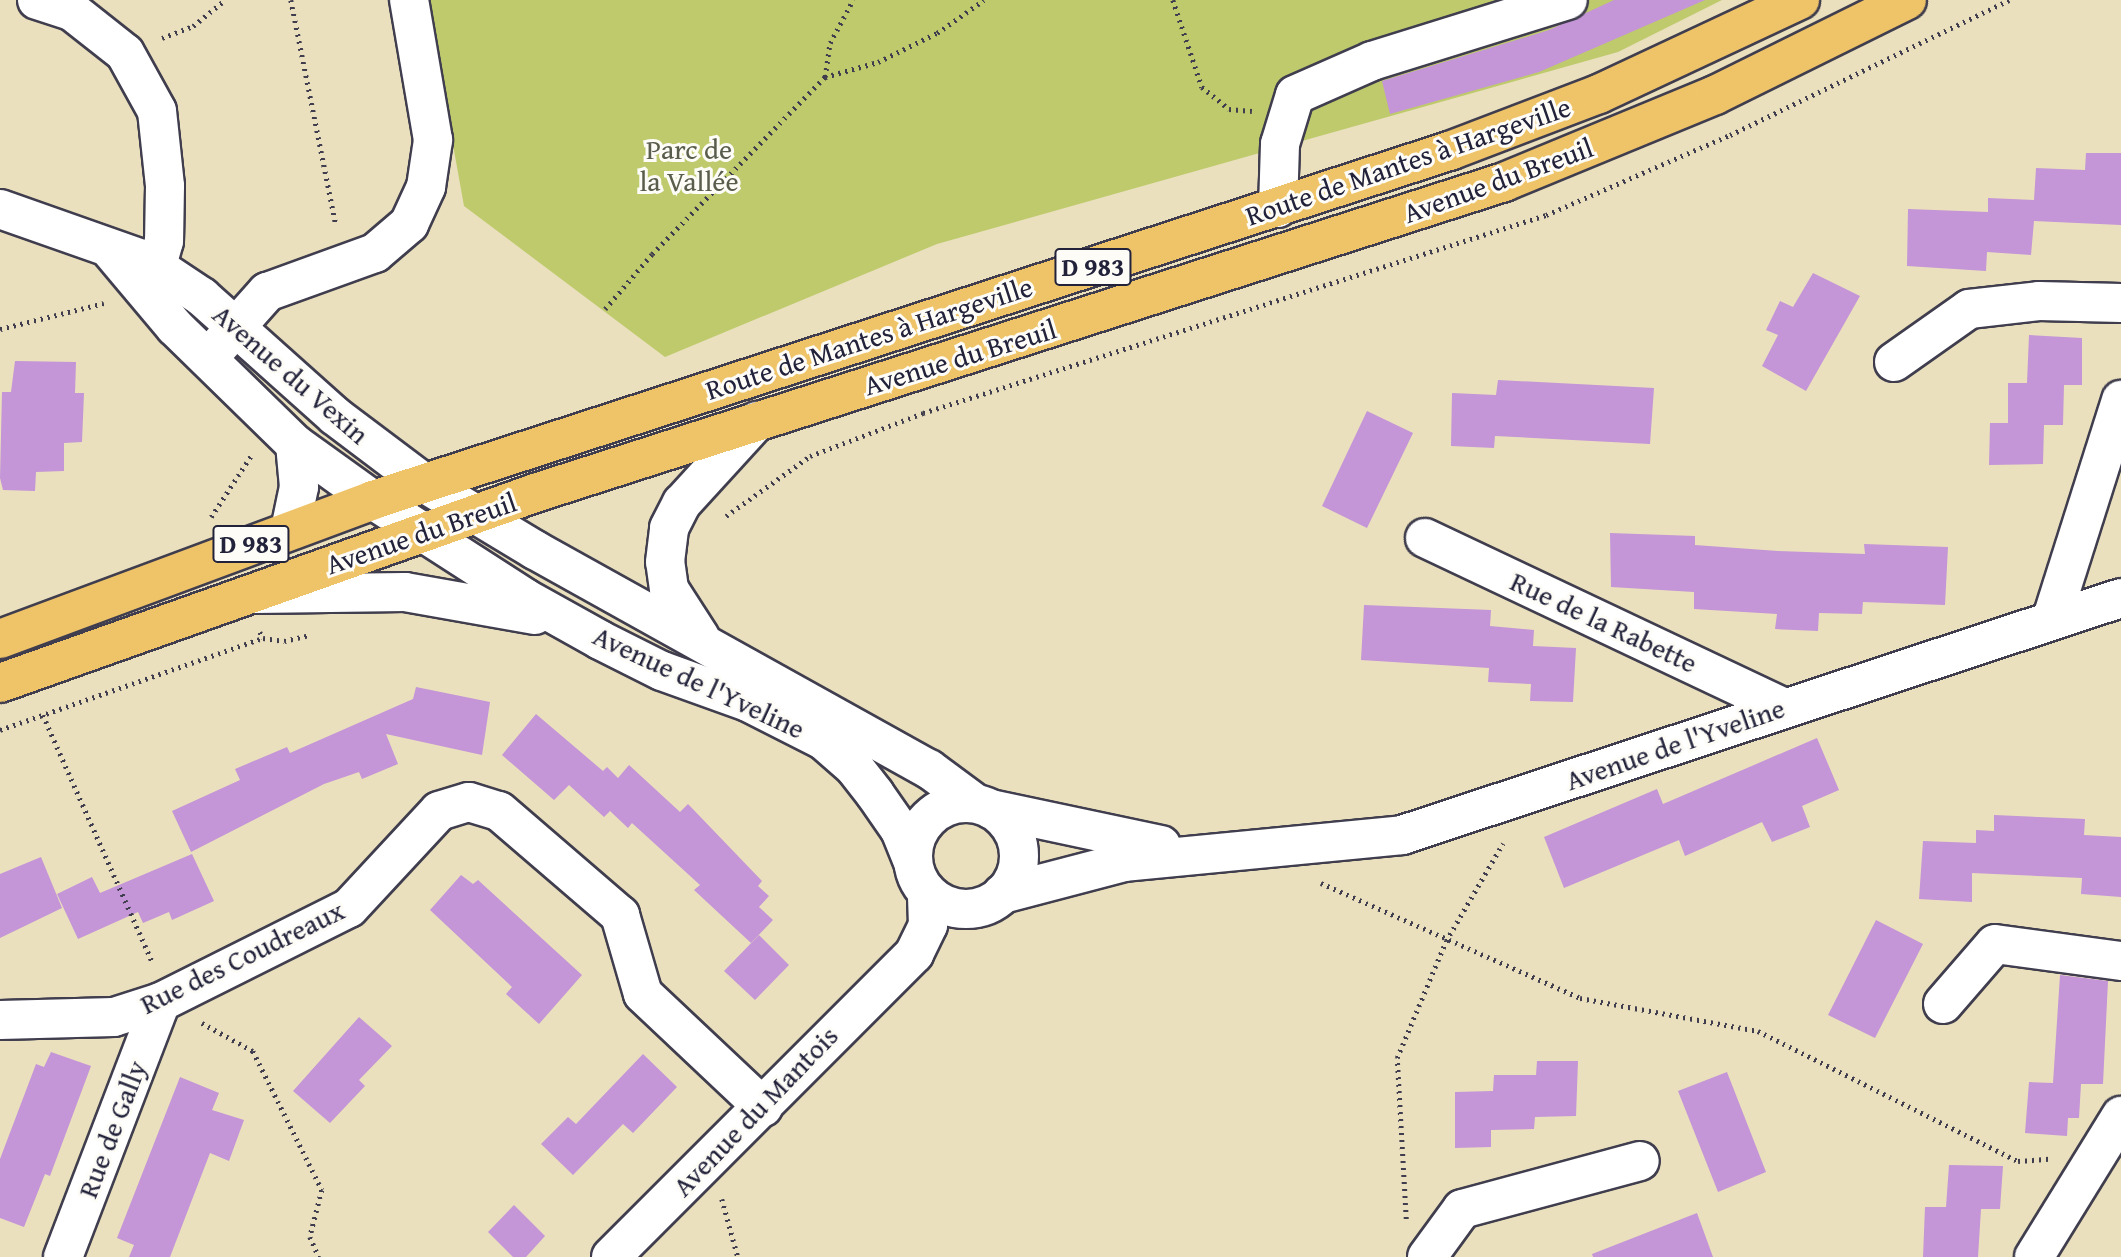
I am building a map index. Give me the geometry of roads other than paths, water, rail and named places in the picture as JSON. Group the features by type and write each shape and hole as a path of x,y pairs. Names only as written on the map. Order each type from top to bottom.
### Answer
{"main road":[{"name":"Route de Mantes à Hargeville","path":"0,639 128,588 373,500 1452,150 1599,94 1800,0"},
{"name":"Avenue du Breuil","path":"0,683 242,594 475,514 1504,182 1715,95 1907,0"}],"street":[{"path":"37,0 73,12 125,53 157,111 165,186 164,241 149,285"},
{"path":"207,358 267,292 375,253 409,224 426,187 433,140 409,0"},
{"path":"1278,208 1280,144 1295,95 1372,61 1568,0"},
{"name":"Avenue du Vexin","path":"0,209 112,252 149,285 207,358 285,434 373,500"},
{"name":"Avenue du Vexin","path":"149,285 202,298 335,416 424,483"},
{"path":"1894,362 1969,309 2039,301 2121,303"},
{"path":"2052,618 2121,400"},
{"path":"703,641 670,589 665,562 669,528 690,493 757,421"},
{"path":"285,434 299,487 290,530"},
{"name":"Avenue de l'Yveline","path":"424,483 929,769 983,806 1106,836 1222,854"},
{"name":"Avenue de l'Yveline","path":"373,500 581,629 662,671 748,702 823,740 854,767 875,794 900,831 920,877"},
{"name":"Rue de la Rabette","path":"1425,538 1783,707"},
{"path":"242,594 405,592 501,606 581,629"},
{"name":"Avenue de l'Yveline","path":"995,899 1100,866 1402,835 2052,618 2121,598"},
{"name":"Rue des Coudreaux","path":"0,1020 114,1017 161,1002 349,908 439,811 468,802 499,811 620,915 643,994 763,1107"},
{"path":"951,805 983,806 1009,825 1018,848 1018,865 995,899 955,908 920,877 919,830 929,816 951,805"},
{"name":"Avenue du Mantois","path":"611,1257 763,1107 836,1027 900,968 922,943 930,910 920,877"},
{"name":"Avenue du Mantois","path":"900,968 995,899"},
{"path":"1943,1004 1995,944 2121,961"},
{"name":"Rue de Gally","path":"63,1257 161,1002"},
{"path":"2034,1257 2121,1116"},
{"path":"1427,1257 1462,1209 1640,1161"}],"park label":[{"name":"Parc de la Vallée","path":"689,165"}]}
